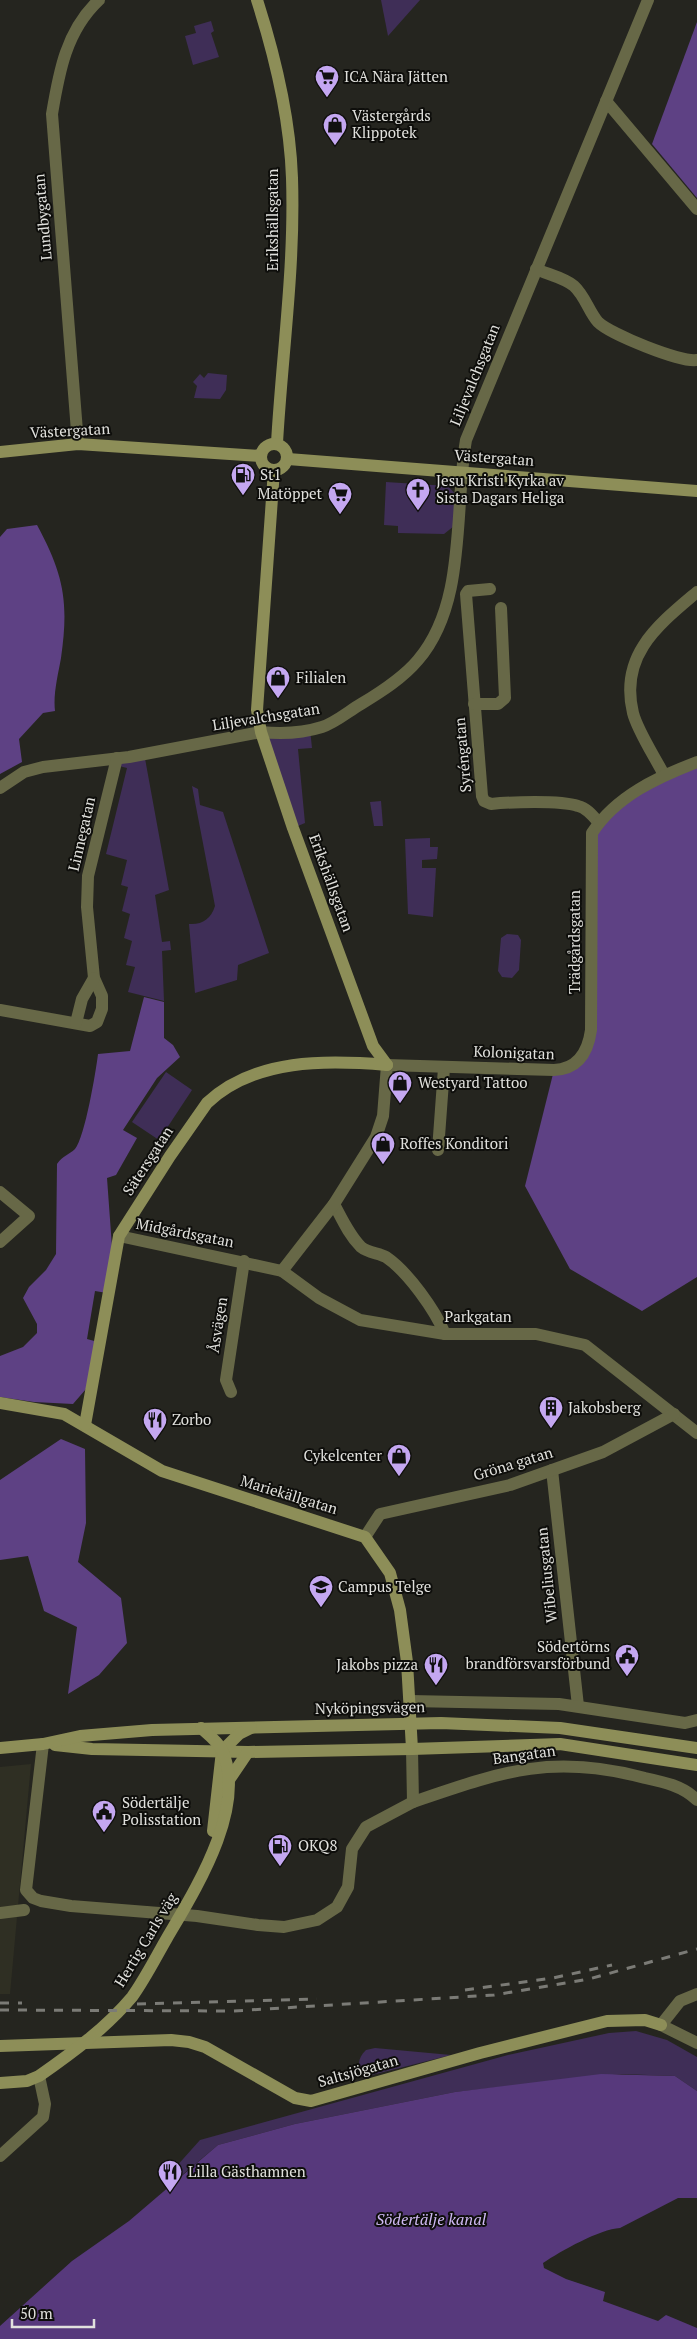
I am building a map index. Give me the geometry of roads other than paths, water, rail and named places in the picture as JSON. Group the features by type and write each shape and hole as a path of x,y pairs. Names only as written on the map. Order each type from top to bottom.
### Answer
{"street":[{"name":"Lundbygatan","path":"78,444 52,114 59,68 68,42 90,8 99,0"},
{"name":"Erikshällsgatan","path":"256,0 280,82 292,177 291,249 276,444"},
{"name":"Liljevalchsgatan","path":"0,788 24,772 43,767 117,758 261,732 281,734 323,727 401,678 424,653 443,618 449,594 460,471 466,440 648,0"},
{"path":"606,102 697,209"},
{"path":"536,269 574,286 598,322 608,329 672,357 691,361 697,360"},
{"name":"Västergatan","path":"0,452 78,444 261,456"},
{"path":"276,444 283,446 287,452 288,459 285,466 274,470 265,467 261,456 264,448 276,444"},
{"name":"Västergatan","path":"288,459 697,491"},
{"name":"Erikshällsgatan","path":"274,470 257,710 261,732 373,1046 388,1065"},
{"name":"Syréngatan","path":"490,589 468,591 466,594 474,704 477,720 480,784 484,801 491,804 564,804 578,806 587,810 599,823"},
{"path":"664,775 633,714 630,682 637,655 659,625 697,592"},
{"name":"Syréngatan","path":"474,704 498,704 505,698 501,608"},
{"name":"Linnegatan","path":"0,1010 90,1026 97,1022 102,1009 102,996 94,978 87,907 88,876 117,758"},
{"path":"599,823 613,807 664,775 697,762"},
{"name":"Trädgårdsgatan","path":"580,1060 590,1040 591,1030 592,833 599,823"},
{"path":"76,1023 82,1000 94,978"},
{"name":"Kolonigatan","path":"388,1065 563,1070 580,1060"},
{"name":"Sätersgatan","path":"84,1425 119,1236 170,1156 208,1103 215,1096 263,1071 318,1063 388,1065"},
{"path":"282,1271 334,1204 380,1127 388,1065"},
{"path":"438,1150 444,1068"},
{"path":"0,1192 29,1216 0,1242"},
{"path":"334,1204 353,1238 363,1249 385,1256 400,1270 439,1320 445,1334"},
{"name":"Midgårdsgatan","path":"119,1236 244,1261"},
{"name":"Parkgatan","path":"244,1261 282,1271 319,1298 360,1320 445,1334 536,1334 586,1345 697,1433"},
{"name":"Åsvägen","path":"231,1392 226,1380 244,1261"},
{"name":"Mariekällgatan","path":"0,1403 64,1414 162,1471 365,1537"},
{"name":"Gröna gatan","path":"365,1537 380,1514 510,1485 603,1452 674,1414"},
{"name":"Wibeliusgatan","path":"552,1470 578,1706"},
{"path":"365,1537 390,1573 400,1610 410,1701 413,1802"},
{"name":"Nyköpingsvägen","path":"410,1701 510,1702 578,1706 685,1723 697,1720"},
{"name":"Nyköpingsvägen","path":"0,1748 43,1744 80,1736 201,1728 410,1723 560,1728 697,1748"},
{"path":"222,1751 239,1734 253,1727"},
{"name":"Hertig Carls väg","path":"0,2083 27,2080 39,2076 60,2062 103,2027 132,1996 190,1898 207,1864 221,1828 227,1804 228,1771 222,1751 218,1743 201,1728"},
{"name":"Nyköpingsvägen","path":"43,1744 92,1749 248,1752 560,1744 697,1765"},
{"name":"Bangatan","path":"43,1744 26,1890 34,1898 71,1906 197,1916 279,1927 317,1920 337,1907 348,1887 352,1848 366,1827 413,1802 489,1776 533,1766 576,1765 630,1774 671,1784 685,1790 697,1800"},
{"name":"Hertig Carls väg","path":"207,1864 214,1826 222,1751"},
{"name":"Hertig Carls väg","path":"228,1783 236,1767 248,1752"},
{"path":"0,1913 24,1910"},
{"path":"661,2025 680,2001 697,1994"},
{"name":"Saltsjögatan","path":"0,2046 171,2040 189,2042 205,2047 295,2098 311,2101 480,2053 607,2021 645,2020 661,2025 697,2043"},
{"path":"0,2156 43,2117 45,2104 39,2076"}],"water":[{"name":"Södertälje kanal","path":"601,2074 675,2076 697,2091 697,2198 678,2198 620,2228 592,2236 543,2263 544,2268 566,2279 605,2292 603,2301 658,2321 666,2315 697,2328 697,2339 0,2339 0,2326 72,2261 129,2221 218,2145 295,2124 455,2092"}],"railway":[{"path":"0,2010 233,2011 494,1995 589,1979 697,1949"},
{"path":"465,1990 553,1978 612,1965"},
{"path":"137,2004 317,1999"},
{"path":"0,2003 22,2003"}],"place":[{"name":"ICA Nära Jätten","path":"327,98"},
{"name":"Västergårds Klippotek","path":"335,146"},
{"name":"St1","path":"243,496"},
{"name":"Jesu Kristi Kyrka av Sista Dagars Heliga","path":"418,511"},
{"name":"Matöppet","path":"340,515"},
{"name":"Filialen","path":"278,699"},
{"name":"Westyard Tattoo","path":"400,1104"},
{"name":"Roffes Konditori","path":"383,1165"},
{"name":"Jakobsberg","path":"551,1429"},
{"name":"Zorbo","path":"155,1441"},
{"name":"Cykelcenter","path":"399,1477"},
{"name":"Campus Telge","path":"321,1608"},
{"name":"Södertörns brandförsvarsförbund","path":"627,1677"},
{"name":"Jakobs pizza","path":"436,1686"},
{"name":"Södertälje Polisstation","path":"104,1833"},
{"name":"OKQ8","path":"280,1867"},
{"name":"Lilla Gästhamnen","path":"170,2193"}]}
